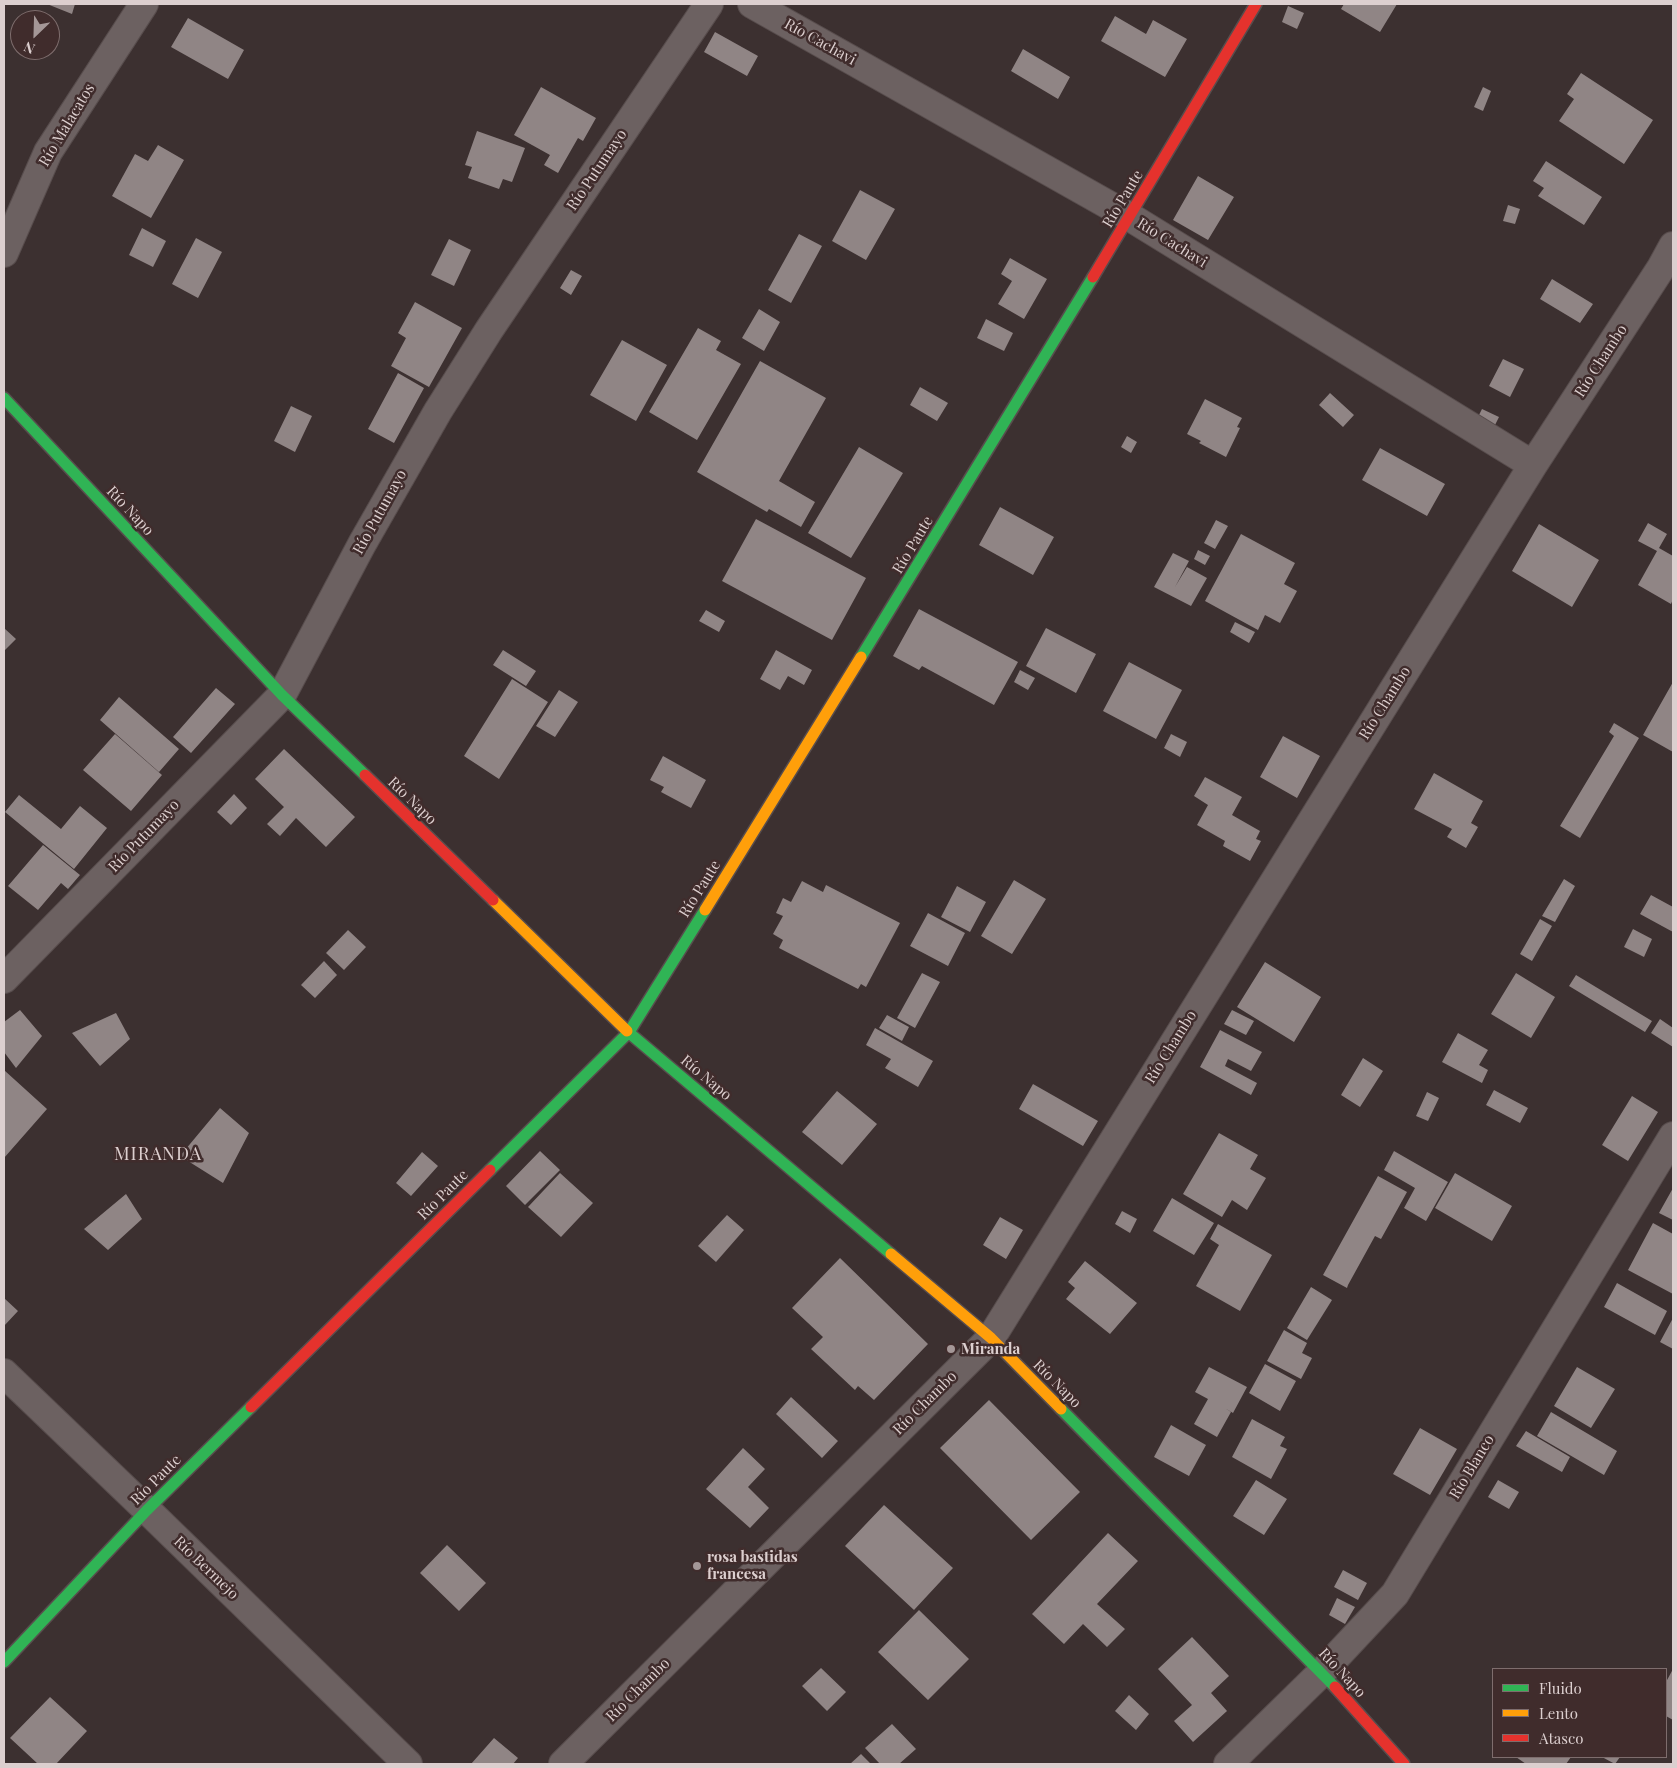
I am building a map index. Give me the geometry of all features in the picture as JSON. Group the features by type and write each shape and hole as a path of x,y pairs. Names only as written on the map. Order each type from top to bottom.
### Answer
{"street":[{"name":"Río Malacatos","path":"4,253 48,152 144,4"},
{"name":"Río Putumayo","path":"4,979 282,695 367,536 438,411 489,330 709,4"},
{"name":"Río Cachavi","path":"752,4 1130,217 1533,465"},
{"name":"Río Paute","path":"4,1662 147,1510 629,1032 877,632 1130,217 1256,4"},
{"name":"Río Chambo","path":"563,1764 991,1338 1533,465 1669,263"},
{"name":"Río Napo","path":"4,398 282,695 629,1032 991,1338 1322,1672 1404,1764"},
{"name":"Río Blanco","path":"1228,1764 1322,1672 1395,1594 1673,1136"},
{"name":"Río Bermejo","path":"4,1373 408,1764"}],"building":[{"path":"47,4 75,4 72,14"},
{"path":"1344,4 1397,4 1380,32 1341,9"},
{"path":"1288,6 1304,13 1297,29 1282,22"},
{"path":"1115,16 1146,34 1153,20 1187,39 1165,77 1101,41"},
{"path":"188,18 244,50 228,79 171,47"},
{"path":"715,32 758,56 747,76 704,52"},
{"path":"1023,49 1070,77 1058,99 1011,71"},
{"path":"1581,73 1653,120 1624,164 1559,121 1574,99 1567,94"},
{"path":"541,87 596,118 583,141 578,138 558,173 544,165 550,155 514,135"},
{"path":"1483,87 1491,91 1483,111 1474,107"},
{"path":"477,131 525,148 512,182 503,179 499,189 468,178 472,167 465,165"},
{"path":"158,145 184,160 151,218 112,196 135,154 148,161"},
{"path":"1546,161 1602,197 1584,225 1538,196 1544,188 1533,181"},
{"path":"1198,176 1234,197 1208,240 1173,220"},
{"path":"860,190 895,209 866,260 832,241"},
{"path":"1508,205 1520,209 1515,224 1503,221"},
{"path":"142,228 166,241 153,267 129,255"},
{"path":"799,234 822,246 791,303 768,290"},
{"path":"196,238 222,252 198,298 172,284"},
{"path":"449,239 471,250 454,286 431,275"},
{"path":"1010,258 1047,279 1024,319 998,304 1012,281 1001,274"},
{"path":"571,270 582,276 571,295 560,288"},
{"path":"1552,279 1593,304 1580,323 1540,299"},
{"path":"415,302 462,328 429,387 391,366 406,338 398,333"},
{"path":"759,309 780,322 764,351 742,338"},
{"path":"986,319 1013,333 1004,351 977,338"},
{"path":"698,328 721,341 716,350 741,364 697,440 649,412"},
{"path":"622,340 667,365 636,421 590,395"},
{"path":"1503,359 1524,369 1510,397 1489,386"},
{"path":"760,361 826,398 779,481 815,502 801,527 769,509 767,512 697,472"},
{"path":"398,373 424,388 394,443 368,429"},
{"path":"920,387 948,403 937,421 910,405"},
{"path":"1330,393 1354,415 1343,427 1319,405"},
{"path":"1205,399 1242,418 1237,427 1240,428 1226,457 1199,443 1201,441 1187,434"},
{"path":"291,406 312,416 295,452 274,441"},
{"path":"1482,409 1499,417 1495,425 1478,417"},
{"path":"1127,436 1137,442 1131,453 1121,447"},
{"path":"859,447 903,473 851,558 808,533"},
{"path":"1380,448 1445,484 1427,516 1362,480"},
{"path":"1000,507 1054,537 1033,575 979,545"},
{"path":"756,519 866,578 832,640 722,581"},
{"path":"1216,520 1228,526 1215,549 1204,543"},
{"path":"1648,523 1667,534 1659,548 1673,556 1673,599 1671,604 1638,585 1657,551 1638,541"},
{"path":"1539,524 1599,560 1572,607 1512,571"},
{"path":"1241,534 1295,563 1284,584 1297,591 1280,623 1265,615 1258,630 1205,601"},
{"path":"1198,550 1210,556 1205,565 1194,559"},
{"path":"1173,553 1189,561 1175,587 1187,567 1207,578 1191,606 1154,587"},
{"path":"919,609 1018,662 994,705 922,666 919,670 893,656"},
{"path":"706,610 725,621 719,632 699,621"},
{"path":"1235,622 1255,632 1249,643 1230,632"},
{"path":"4,628 16,639 4,651"},
{"path":"1046,628 1096,654 1076,693 1026,666"},
{"path":"503,650 536,671 526,686 493,665"},
{"path":"776,650 812,670 804,685 788,676 780,690 760,679"},
{"path":"1129,662 1182,690 1156,739 1103,711"},
{"path":"1020,670 1035,678 1028,690 1014,682"},
{"path":"512,679 548,702 499,779 464,756"},
{"path":"1673,682 1673,752 1643,735"},
{"path":"216,688 235,704 191,753 173,737"},
{"path":"559,690 578,702 555,737 536,726"},
{"path":"119,697 179,749 159,772 100,720"},
{"path":"1614,723 1639,738 1580,838 1560,826 1614,736 1609,732"},
{"path":"115,734 162,775 131,811 83,770"},
{"path":"1171,734 1187,742 1180,757 1164,748"},
{"path":"1283,736 1320,756 1297,798 1260,777"},
{"path":"284,749 355,817 326,847 296,818 280,836 267,824 284,807 255,779"},
{"path":"663,756 706,780 691,808 661,792 664,787 650,780"},
{"path":"1434,773 1483,801 1471,823 1478,827 1466,848 1447,837 1452,829 1414,809"},
{"path":"1205,777 1242,797 1232,815 1260,831 1256,839 1261,841 1250,861 1223,846 1225,841 1197,825 1208,805 1194,796"},
{"path":"234,794 247,808 231,825 217,812"},
{"path":"19,795 61,829 80,806 107,828 74,869 5,812"},
{"path":"43,845 80,875 68,889 61,883 38,910 8,886"},
{"path":"1564,879 1575,886 1555,922 1542,916"},
{"path":"1014,880 1046,899 1012,954 981,936"},
{"path":"802,881 823,892 826,885 900,923 866,987 861,984 858,989 779,948 783,940 773,934 783,916 776,913 783,898 791,902"},
{"path":"957,886 986,902 970,932 941,917"},
{"path":"1651,895 1673,907 1673,932 1640,914"},
{"path":"928,913 965,933 948,966 910,946"},
{"path":"1540,919 1552,926 1532,961 1520,954"},
{"path":"1633,929 1652,939 1644,957 1624,947"},
{"path":"348,930 366,947 344,970 326,953"},
{"path":"324,961 337,975 315,998 301,985"},
{"path":"1265,962 1321,997 1294,1042 1237,1007"},
{"path":"922,973 940,982 915,1028 897,1018"},
{"path":"1516,973 1555,997 1531,1038 1491,1014"},
{"path":"1576,975 1652,1021 1645,1032 1569,986"},
{"path":"20,1010 42,1036 16,1068 4,1052 4,1022"},
{"path":"1232,1010 1254,1021 1246,1035 1224,1024"},
{"path":"116,1013 130,1039 100,1066 72,1033"},
{"path":"887,1015 909,1027 902,1041 879,1028"},
{"path":"1660,1019 1673,1028 1673,1047 1651,1033"},
{"path":"875,1028 933,1061 918,1087 885,1068 891,1059 866,1045"},
{"path":"1220,1030 1262,1052 1251,1071 1228,1059 1225,1066 1257,1083 1251,1095 1200,1067"},
{"path":"1458,1033 1488,1050 1479,1065 1488,1070 1482,1083 1442,1062"},
{"path":"1363,1058 1383,1071 1360,1107 1341,1095"},
{"path":"4,1070 47,1109 4,1158"},
{"path":"1033,1084 1098,1121 1083,1146 1019,1109"},
{"path":"1494,1090 1528,1108 1520,1123 1486,1105"},
{"path":"837,1091 877,1124 842,1165 802,1132"},
{"path":"1427,1092 1439,1098 1428,1121 1416,1116"},
{"path":"1632,1096 1658,1112 1628,1161 1602,1145"},
{"path":"220,1108 249,1133 223,1183 180,1156"},
{"path":"1219,1133 1258,1155 1250,1169 1266,1178 1247,1210 1232,1200 1222,1217 1183,1194"},
{"path":"540,1151 560,1170 525,1205 506,1186"},
{"path":"1394,1151 1448,1182 1426,1221 1404,1208 1415,1188 1384,1170"},
{"path":"422,1152 438,1166 411,1196 396,1183"},
{"path":"560,1173 593,1203 561,1237 528,1207"},
{"path":"1455,1173 1512,1206 1492,1241 1435,1208"},
{"path":"1378,1176 1407,1192 1381,1239 1375,1236 1347,1288 1323,1275"},
{"path":"1673,1188 1673,1220 1659,1213"},
{"path":"126,1194 142,1219 108,1250 84,1229"},
{"path":"1172,1198 1214,1223 1194,1255 1153,1231"},
{"path":"1122,1211 1137,1219 1130,1233 1115,1224"},
{"path":"727,1215 744,1230 716,1262 698,1246"},
{"path":"1000,1217 1023,1230 1006,1259 983,1245"},
{"path":"1653,1223 1673,1234 1673,1294 1628,1270"},
{"path":"1218,1224 1272,1255 1240,1311 1196,1286 1219,1245 1210,1239"},
{"path":"840,1258 928,1344 874,1400 858,1386 855,1390 811,1349 823,1337 792,1308"},
{"path":"1085,1261 1137,1303 1110,1334 1066,1299 1075,1288 1068,1282"},
{"path":"1617,1283 1667,1311 1655,1335 1604,1307"},
{"path":"1311,1287 1332,1300 1307,1340 1287,1328"},
{"path":"4,1298 18,1311 4,1326"},
{"path":"1673,1318 1673,1349 1660,1342"},
{"path":"1284,1330 1307,1343 1302,1353 1312,1358 1301,1379 1267,1361"},
{"path":"1265,1364 1296,1381 1280,1411 1249,1393"},
{"path":"1209,1367 1247,1387 1233,1413 1225,1408 1231,1412 1217,1437 1194,1424 1208,1399 1195,1392"},
{"path":"1577,1367 1615,1389 1591,1428 1554,1406"},
{"path":"791,1397 838,1441 822,1458 776,1414"},
{"path":"989,1400 1080,1492 1031,1540 940,1448"},
{"path":"1551,1412 1617,1451 1604,1475 1537,1436"},
{"path":"1252,1419 1285,1437 1280,1446 1287,1449 1271,1479 1232,1457"},
{"path":"1171,1425 1206,1445 1189,1476 1154,1457"},
{"path":"1420,1428 1457,1449 1430,1495 1393,1474"},
{"path":"1526,1431 1570,1457 1562,1472 1516,1446"},
{"path":"743,1448 765,1469 748,1487 769,1508 750,1528 706,1489"},
{"path":"1256,1480 1287,1499 1264,1535 1233,1516"},
{"path":"1498,1480 1519,1492 1509,1509 1488,1497"},
{"path":"884,1505 953,1568 914,1610 845,1546"},
{"path":"1108,1533 1138,1561 1097,1604 1125,1629 1107,1647 1083,1624 1064,1644 1032,1614"},
{"path":"447,1545 486,1583 459,1611 420,1573"},
{"path":"1343,1570 1367,1583 1358,1600 1334,1587"},
{"path":"1337,1598 1355,1607 1345,1624 1329,1615"},
{"path":"919,1610 969,1659 928,1700 878,1652"},
{"path":"1192,1637 1229,1676 1211,1693 1227,1711 1193,1742 1174,1721 1192,1705 1158,1669"},
{"path":"821,1668 846,1692 827,1711 802,1686"},
{"path":"1673,1669 1673,1720 1667,1717 1667,1680"},
{"path":"1129,1695 1149,1714 1136,1730 1115,1711"},
{"path":"50,1697 87,1731 56,1764 38,1764 10,1738"},
{"path":"892,1724 916,1749 899,1764 880,1764 865,1748"},
{"path":"494,1738 518,1758 513,1764 471,1764"},
{"path":"861,1754 871,1764 850,1764"},
{"path":"1517,1758 1570,1758 1566,1764 1526,1764"},
{"path":"1604,1758 1619,1758 1615,1764"}],"traffic: fast":[{"path":"861,657 1093,277"},
{"path":"4,398 282,695 365,775"},
{"path":"490,1170 629,1032 705,910"},
{"path":"627,1031 891,1254"},
{"path":"4,1662 147,1510 251,1407"},
{"path":"1061,1409 1335,1687"}],"traffic: slow":[{"path":"705,910 861,657"},
{"path":"493,900 627,1031"},
{"path":"891,1254 991,1338 1061,1409"}],"traffic: jam":[{"path":"1093,277 1256,4"},
{"path":"365,775 493,900"},
{"path":"251,1407 490,1170"},
{"path":"1335,1687 1404,1764"}],"place":[{"name":"Miranda","path":"951,1349"},
{"name":"rosa bastidas francesa","path":"697,1566"}],"district":[{"name":"MIRANDA","path":"158,1154"}]}
